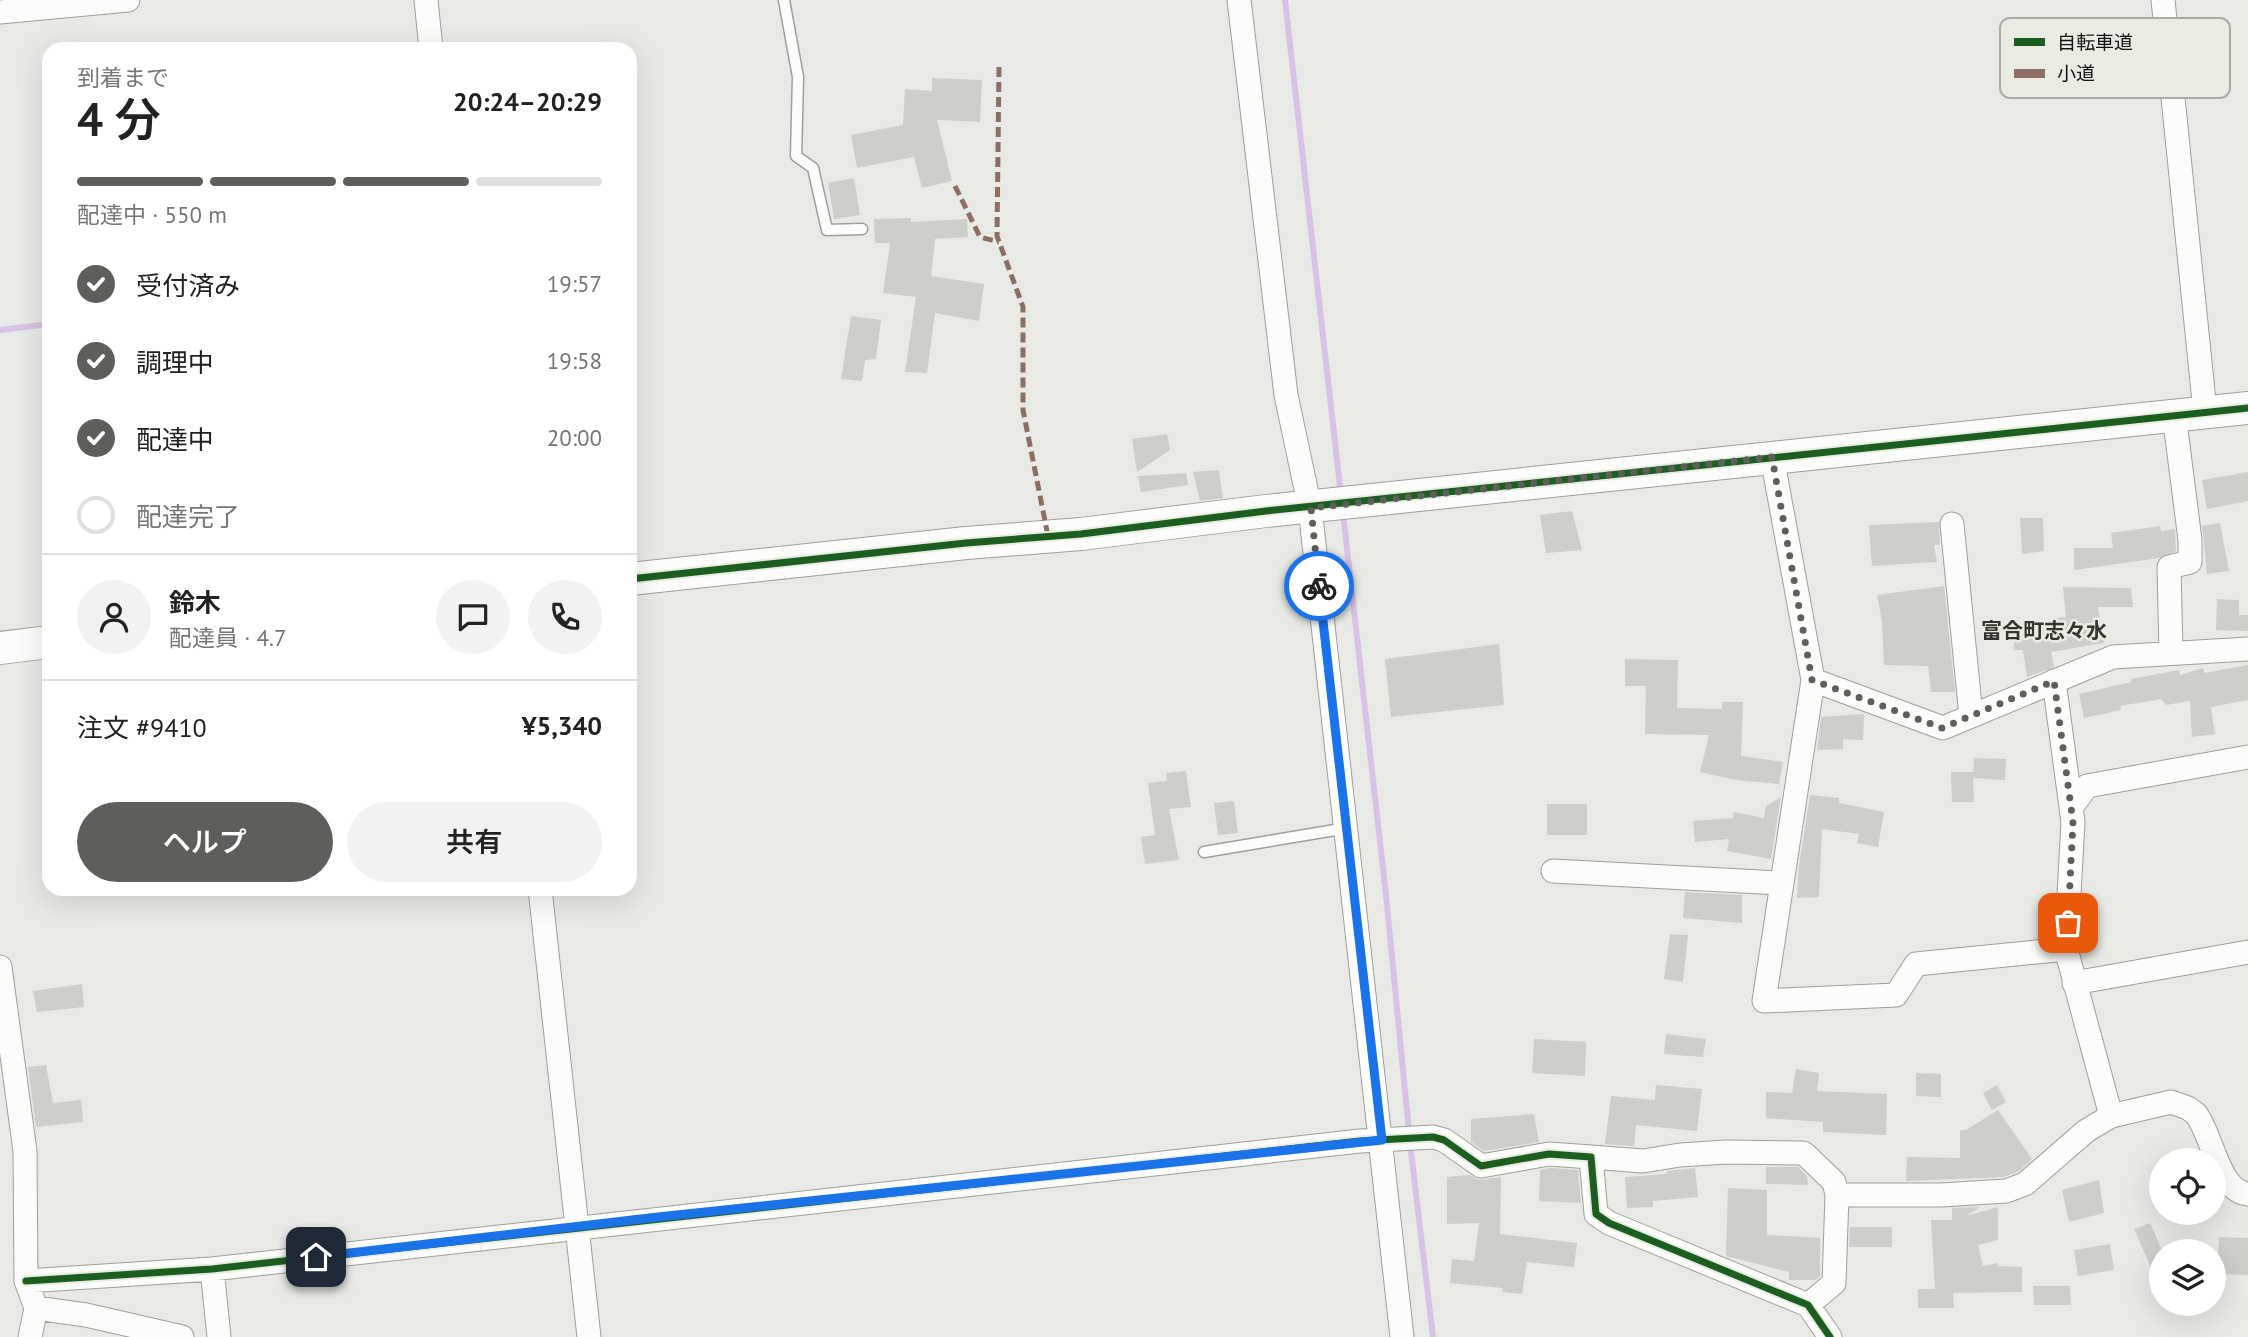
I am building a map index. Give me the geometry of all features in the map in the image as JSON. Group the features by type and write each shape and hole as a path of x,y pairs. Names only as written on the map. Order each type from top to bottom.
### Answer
{"street":[{"path":"0,12 128,0"},
{"path":"426,0 430,42"},
{"path":"1239,0 1286,395 1318,507 1347,828 1386,1140 1402,1337"},
{"path":"2163,0 2164,18"},
{"path":"2169,98 2189,412 2190,540 2190,562 2169,567 2171,653"},
{"path":"637,578 2189,412 2247,409"},
{"path":"1772,457 1812,680 1764,1001 1896,995 1916,964 2066,949"},
{"path":"1952,524 1971,716"},
{"path":"0,648 42,643"},
{"path":"1812,680 1942,728 2113,657 2248,649"},
{"path":"2054,681 2073,822 2066,949 2111,1116"},
{"path":"2071,808 2087,786 2248,757"},
{"path":"1553,871 1782,883"},
{"path":"541,896 589,1337"},
{"path":"2074,982 2248,952"},
{"path":"0,967 24,1151 26,1281 36,1308 30,1337"},
{"path":"1837,1195 1941,1195 2006,1191 2025,1184 2086,1131 2111,1116 2171,1102 2188,1108 2202,1121 2229,1185 2248,1194"},
{"path":"26,1281 212,1269 577,1226 1433,1137 1444,1140 1481,1166 1549,1154 1643,1161 1726,1152 1803,1153 1834,1182 1837,1195 1834,1283 1808,1305"},
{"path":"1591,1157 1596,1214 1609,1223 1808,1305 1830,1337"},
{"path":"212,1269 219,1337"},
{"path":"36,1308 86,1315 182,1337"}],"lane":[{"path":"784,0 798,77 796,156 813,168 827,230 862,229"},
{"path":"1204,852 1347,828"}],"building":[{"path":"932,78 982,80 980,122 937,120 952,181 922,188 914,157 857,168 851,135 903,125 905,89 932,91"},
{"path":"854,178 860,215 834,219 828,183"},
{"path":"911,218 911,222 967,219 968,237 935,239 931,276 984,284 979,321 935,313 927,373 905,372 916,297 883,293 890,243 875,243 874,219"},
{"path":"851,316 881,320 876,359 865,360 862,381 841,379"},
{"path":"1167,434 1170,450 1137,472 1132,439"},
{"path":"1219,470 1223,498 1200,501 1193,472"},
{"path":"2248,472 2248,501 2207,509 2202,480"},
{"path":"1186,473 1188,485 1141,492 1138,476"},
{"path":"1572,511 1582,550 1546,553 1540,515"},
{"path":"2020,518 2043,518 2044,551 2022,554"},
{"path":"1939,522 1940,545 1934,545 1937,562 1872,566 1869,525"},
{"path":"2220,523 2229,571 2207,574 2202,526"},
{"path":"2160,526 2161,531 2175,529 2176,551 2159,558 2074,570 2074,548 2113,548 2111,533"},
{"path":"1944,586 1955,692 1931,692 1928,666 1884,665 1882,622 1877,595"},
{"path":"2063,587 2131,588 2133,607 2098,607 2104,643 2051,652 2054,667 2027,677 2023,650 2014,650 2013,629 2057,624 2056,618 2066,617"},
{"path":"2217,599 2239,600 2239,615 2248,615 2248,631 2216,630"},
{"path":"1499,644 1504,705 1391,717 1385,659"},
{"path":"1625,659 1678,660 1677,708 1722,709 1722,702 1743,702 1741,756 1783,762 1779,784 1735,780 1700,772 1709,735 1645,734 1646,686 1625,686"},
{"path":"2248,665 2248,700 2211,707 2215,734 2192,737 2190,701 2166,705 2161,699 2120,706 2121,710 2084,718 2079,694 2131,682 2131,679 2179,670 2180,675 2203,668 2204,673"},
{"path":"1864,714 1863,740 1843,739 1843,749 1817,750 1821,717"},
{"path":"1974,758 2006,759 2005,780 1973,778"},
{"path":"1186,771 1191,807 1169,809 1179,860 1145,864 1141,837 1155,835 1148,783 1167,781 1166,773"},
{"path":"1951,772 1973,772 1974,802 1952,802"},
{"path":"1810,795 1839,798 1839,803 1884,812 1878,847 1857,843 1859,834 1822,829 1819,897 1797,898 1799,865"},
{"path":"1781,797 1771,859 1727,851 1729,839 1695,842 1693,821 1733,818 1734,812 1764,818 1766,806"},
{"path":"1234,801 1238,833 1218,835 1214,803"},
{"path":"1547,804 1587,804 1587,835 1547,835"},
{"path":"1685,892 1742,895 1742,923 1683,918"},
{"path":"1670,934 1688,935 1683,982 1664,979"},
{"path":"82,984 84,1007 37,1012 33,991"},
{"path":"1666,1034 1706,1039 1703,1057 1664,1054"},
{"path":"1534,1039 1586,1042 1585,1076 1532,1073"},
{"path":"46,1065 53,1103 81,1100 83,1122 36,1127 28,1067"},
{"path":"1796,1069 1819,1073 1817,1091 1887,1094 1886,1135 1823,1132 1823,1122 1766,1118 1766,1092 1792,1093"},
{"path":"1916,1073 1941,1074 1941,1097 1916,1096"},
{"path":"1656,1085 1702,1089 1697,1131 1636,1125 1634,1146 1605,1144 1611,1096 1655,1100"},
{"path":"1997,1085 2006,1102 1992,1110 1983,1093"},
{"path":"1998,1110 2032,1159 2018,1172 2003,1177 1906,1181 1907,1157 1960,1158 1960,1130 1966,1130"},
{"path":"1534,1114 1539,1142 1484,1151 1471,1142 1471,1119"},
{"path":"1766,1167 1798,1167 1807,1176 1808,1185 1766,1184"},
{"path":"1695,1168 1698,1197 1653,1201 1653,1207 1627,1208 1625,1177 1667,1174 1667,1171"},
{"path":"1540,1170 1578,1170 1581,1203 1539,1201"},
{"path":"1470,1175 1478,1180 1501,1177 1500,1234 1577,1243 1574,1267 1527,1262 1522,1294 1502,1292 1503,1288 1450,1283 1452,1259 1474,1261 1479,1223 1447,1224 1447,1177"},
{"path":"2099,1180 2104,1213 2069,1222 2062,1190"},
{"path":"1728,1188 1767,1190 1767,1235 1820,1238 1820,1276 1816,1280 1789,1280 1789,1272 1726,1256"},
{"path":"1980,1207 1966,1216 1998,1207 1998,1240 1978,1245 1983,1266 1998,1263 1998,1266 2022,1267 2022,1292 1953,1293 1954,1308 1918,1308 1918,1289 1935,1289 1931,1220 1952,1220 1952,1208"},
{"path":"2151,1225 2157,1239 2149,1239 2149,1263 2134,1229"},
{"path":"1850,1227 1892,1227 1892,1247 1849,1247"},
{"path":"2248,1238 2248,1275 2226,1274 2226,1239 2219,1239"},
{"path":"2110,1244 2114,1270 2078,1276 2074,1250"},
{"path":"2033,1286 2070,1286 2071,1305 2034,1305"}],"waterway":[{"path":"1285,0 1341,495"},
{"path":"0,330 42,325"},
{"path":"1343,513 1386,895 1409,1132"},
{"path":"1410,1143 1433,1337"}],"marked path":[{"path":"999,67 997,236 1023,307 1023,410 1048,536"},
{"path":"955,186 980,237 999,242"}],"cycle path":[{"path":"637,578 966,543 1081,534 1266,511 2248,408"},
{"path":"26,1281 212,1269 1360,1141 1433,1137 1444,1140 1481,1166 1549,1154 1591,1157 1596,1214 1609,1223 1808,1305 1830,1337"}],"way so far":[{"path":"1319,586 1311,508 1772,457 1812,680 1942,728 2054,681 2073,822 2068,923"}],"district":[{"name":"富合町志々水","path":"2044,631"}],"route":[{"path":"316,1257 658,1217 1360,1140 1382,1140 1319,586"}]}
